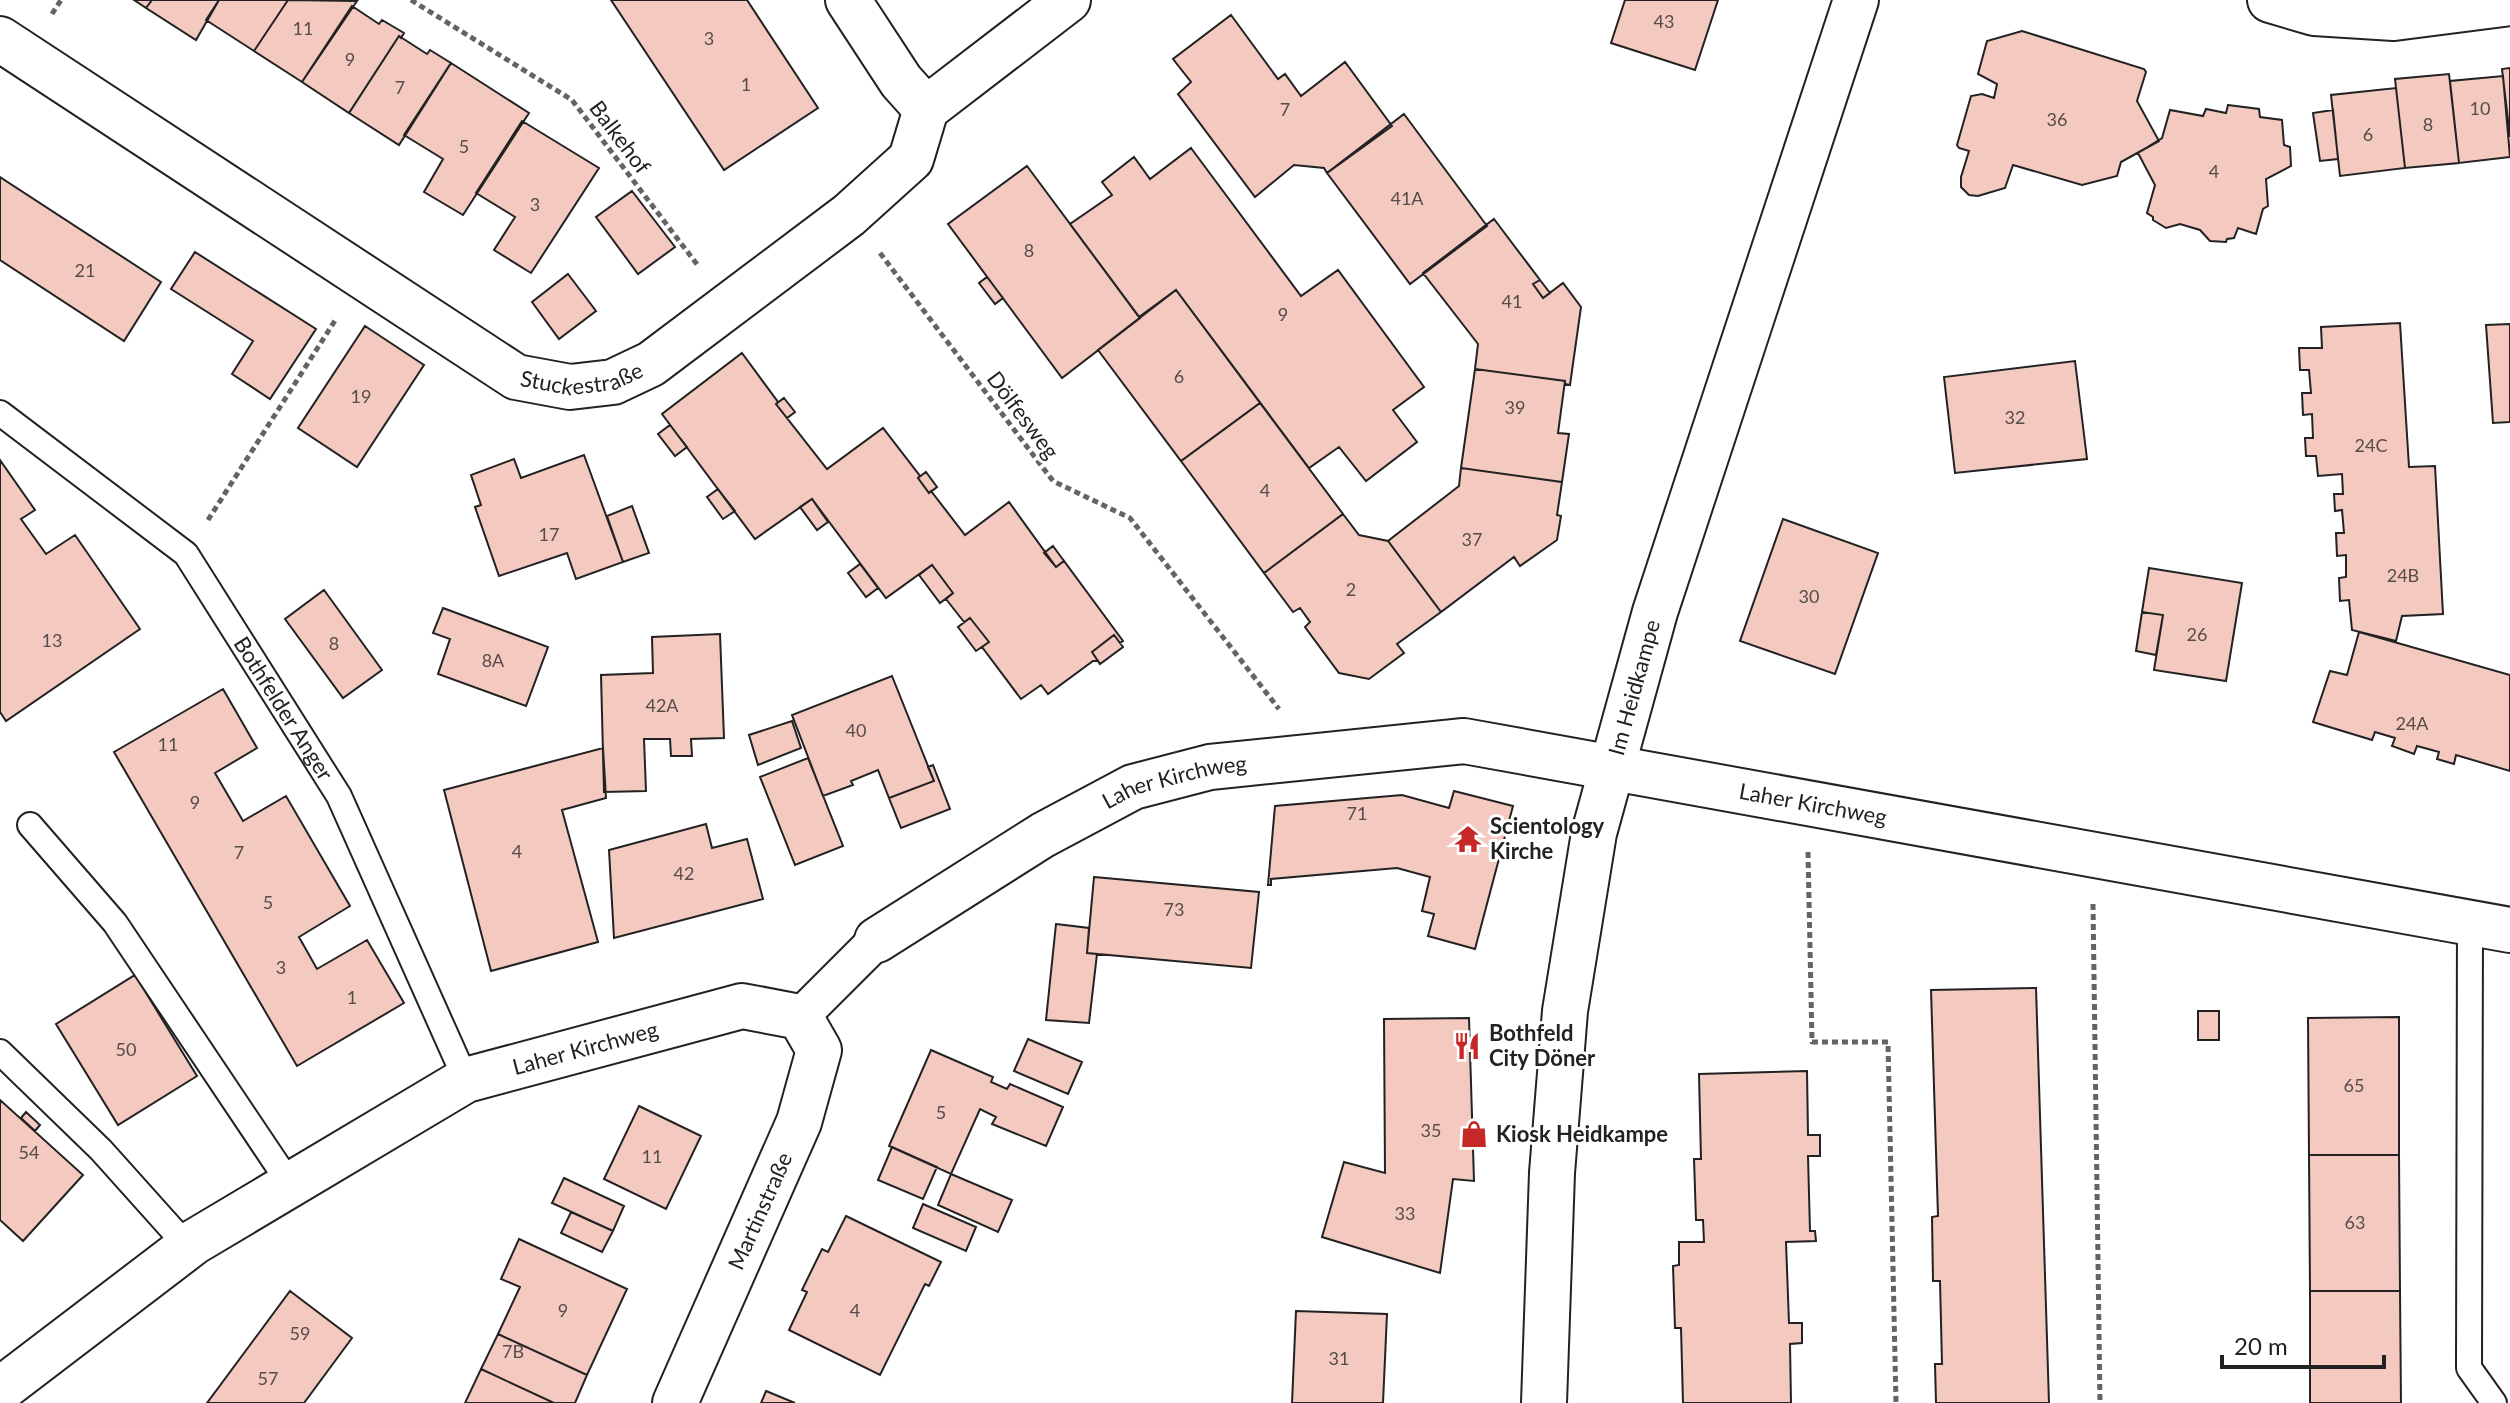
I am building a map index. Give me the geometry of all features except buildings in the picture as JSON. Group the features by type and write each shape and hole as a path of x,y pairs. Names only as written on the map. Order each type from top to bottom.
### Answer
{"street":[{"path":"848,0 901,81 926,109 1068,0"},
{"name":"Im Heidkampe","path":"1544,1403 1552,1173 1565,1011 1583,886 1597,821 1655,612 1856,0"},
{"path":"2270,0 2314,13 2394,18 2510,3"},
{"name":"Stuckestraße","path":"0,39 516,377 570,387 613,382 651,364 849,215 911,159 926,109"},
{"name":"Laher Kirchweg","path":"0,1390 188,1247 466,1080 742,1006 800,1017 877,940 1043,835 1133,787 1210,767 1464,741 2490,925"},
{"name":"Martinstraße","path":"675,1403 799,1122 819,1050 800,1017"}],"lane":[{"name":"Bothfelder Anger","path":"0,413 186,554 339,796 466,1080"},
{"path":"30,825 115,923 290,1184"},
{"path":"2490,925 2469,1368 2494,1403"},
{"path":"0,1052 101,1150 188,1247"}],"path":[{"name":"Balkehof","path":"411,0 572,100 729,306"},
{"name":"Dölfesweg","path":"849,215 882,254 1053,481 1130,518 1265,689 1312,756"},
{"path":"186,554 362,278"},
{"path":"1807,804 1812,1042 1888,1042 1896,1403"},
{"path":"2092,854 2100,1403"}],"place":[{"name":"Scientology Kirche","path":"1468,839"},
{"name":"Bothfeld City Döner","path":"1467,1046"},
{"name":"Kiosk Heidkampe","path":"1474,1134"}]}
